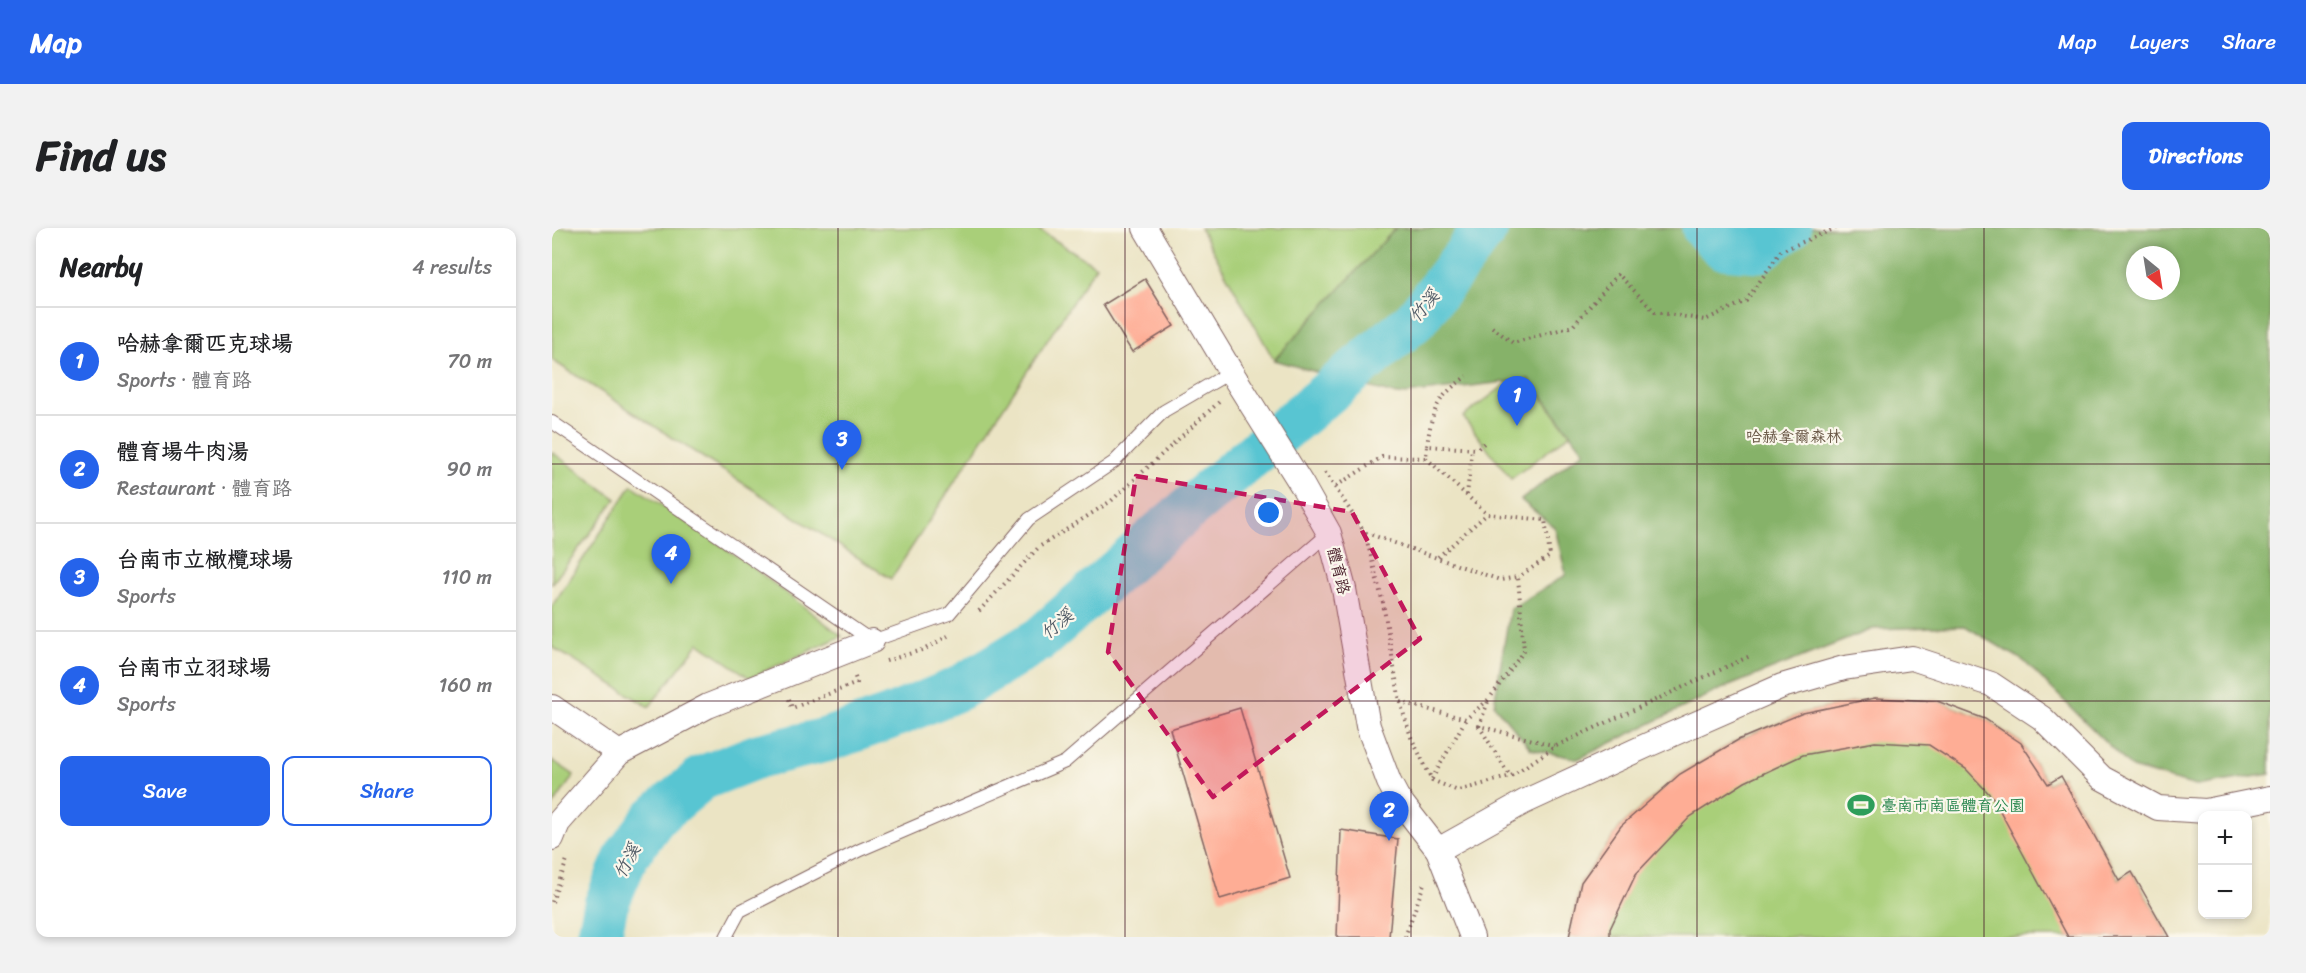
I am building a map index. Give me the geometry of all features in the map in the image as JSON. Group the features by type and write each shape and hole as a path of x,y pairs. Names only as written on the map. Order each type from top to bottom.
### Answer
{"street":[{"name":"體育路","path":"1145,228 1329,533 1344,589 1368,726 1397,797 1438,850 1472,937"},
{"path":"552,838 558,824 619,753 708,706 872,640"},
{"path":"1438,850 1524,802 1782,686 1844,669 1912,658 1991,684 2042,718 2102,778 2158,808 2206,811 2270,798"},
{"path":"552,707 619,753"}],"lane":[{"path":"552,422 872,640 949,614 1029,519 1114,462 1164,411 1234,376"},
{"path":"726,937 740,911 860,850 1065,762 1329,533"}],"path":[{"path":"1492,327 1513,343 1573,326 1618,274 1655,312 1705,320 1746,301 1781,251 1836,228"},
{"path":"1426,458 1432,415 1448,390 1467,376"},
{"path":"1427,447 1477,449 1484,443"},
{"path":"1467,495 1472,448"},
{"path":"1336,486 1382,457 1426,458 1487,514 1545,520 1550,556 1518,577 1500,580 1365,533"},
{"path":"1323,470 1336,486 1365,533 1383,603 1400,702 1411,737 1432,780 1458,791 1511,776 1556,746 1750,656"},
{"path":"1438,557 1487,514"},
{"path":"1432,780 1466,719 1489,699 1524,651 1518,577"},
{"path":"1479,726 1489,699"},
{"path":"1400,702 1466,719"},
{"path":"1479,726 1556,746"},
{"path":"1479,726 1511,776"},
{"path":"1405,937 1421,888 1438,850"}],"highlighted area":[{"path":"1136,476 1352,512 1420,639 1213,797 1108,652"}],"green space":[{"path":"552,228 1036,228 1096,266 891,579 552,360"},
{"path":"1200,228 1396,228 1274,360"},
{"name":"哈赫拿爾森林","path":"1396,228 2270,228 2270,774 2196,786 2132,768 2024,661 1965,626 1873,629 1719,690 1578,759 1531,749 1494,705 1510,609 1566,575 1555,528 1521,500 1584,451 1529,379 1397,395 1274,360"},
{"path":"1522,372 1570,434 1511,479 1463,417"},
{"path":"552,452 616,499 552,584"},
{"path":"632,485 747,563 842,636 750,678 699,643 649,707 552,647 552,606"},
{"name":"臺南市南區體育公園","path":"1875,698 1937,701 1985,719 2021,743 2048,784 2061,776 2119,879 2132,872 2169,937 1569,937 1581,882 1621,826 1680,774 1738,740 1803,713"},
{"path":"552,760 574,775 552,807"}],"building":[{"path":"1145,279 1174,326 1132,352 1103,305"},
{"path":"1875,698 1937,701 1985,719 2021,743 2048,784 2061,776 2119,880 2132,872 2169,937 2068,937 1993,798 1966,769 1929,745 1875,742 1803,755 1745,782 1690,817 1636,874 1610,929 1610,937 1569,937 1581,882 1621,826 1680,774 1738,740 1803,713"},
{"path":"1240,708 1290,878 1220,899 1170,729"},
{"path":"1341,830 1398,839 1389,937 1337,937"}],"waterway":[{"name":"竹溪","path":"599,937 606,905 627,855 655,817 702,778 758,756 826,740 888,718 958,689 1040,639 1161,532 1415,320 1486,228"},
{"name":"竹溪","path":"1704,228 1723,247 1759,250 1789,228"}],"place":[{"name":"哈赫拿爾匹克球場","path":"1517,426"},
{"name":"台南市立橄欖球場","path":"842,470"},
{"name":"台南市立羽球場","path":"671,584"},
{"name":"臺南市南區體育公園","path":"1861,805"},
{"name":"體育場牛肉湯","path":"1389,841"}]}
